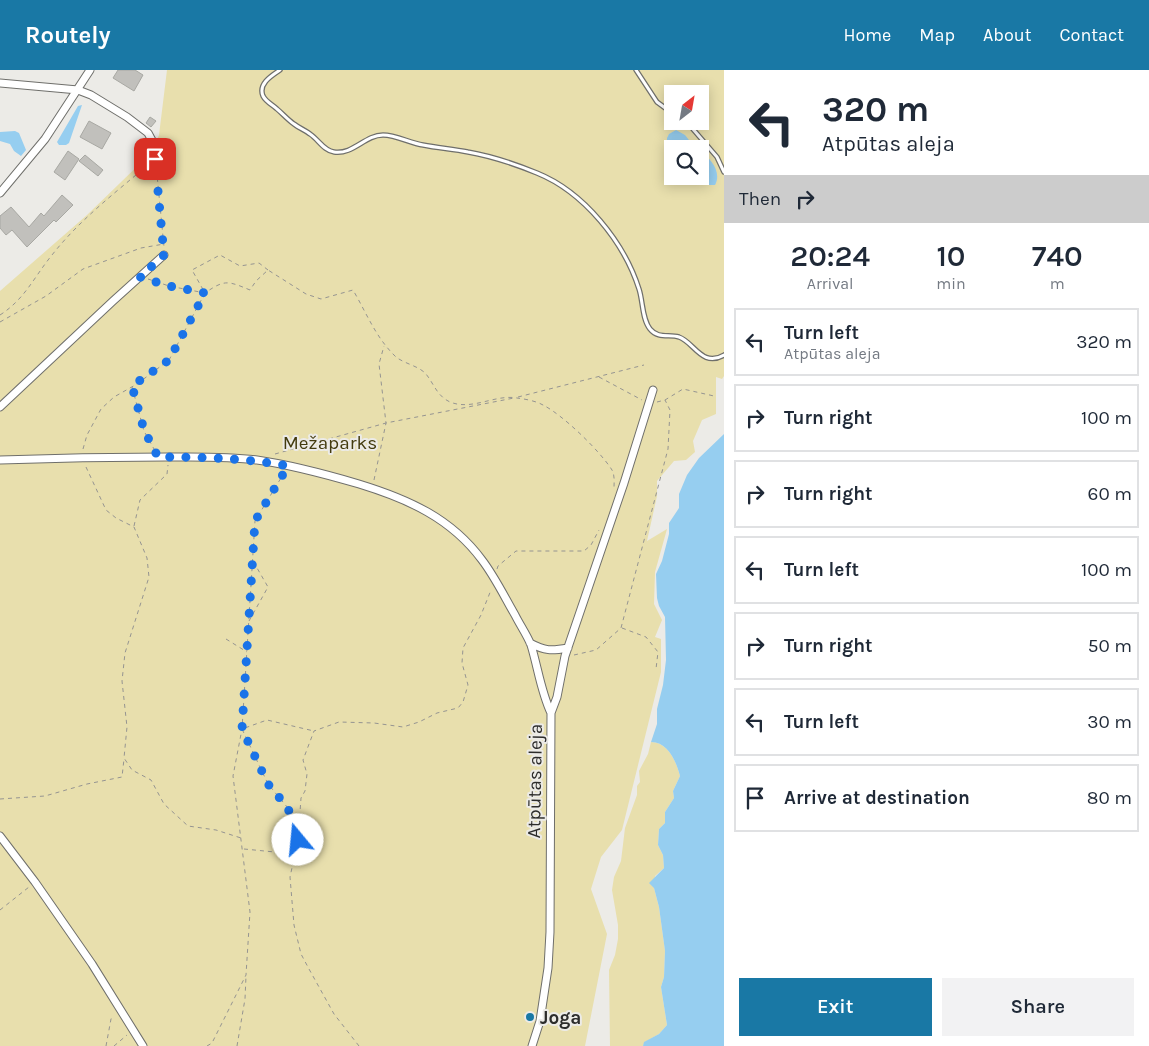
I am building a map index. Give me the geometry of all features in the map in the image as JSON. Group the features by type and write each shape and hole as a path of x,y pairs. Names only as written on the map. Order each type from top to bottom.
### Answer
{"street":[{"path":"0,193 45,140 90,70"},
{"path":"0,83 78,90 99,99 127,117 148,134 155,146"},
{"path":"0,407 164,255"},
{"path":"551,714 557,697 565,656 650,404 653,390"},
{"name":"Atpūtas aleja","path":"0,460 81,457 202,457 255,460 319,472 410,502 440,518 463,537 483,560 530,643 551,714 550,932 548,968 540,1021 532,1046"},
{"path":"530,643 551,651 568,648"},
{"path":"0,836 35,882 143,1046"}],"lane":[{"path":"280,70 265,81 262,90 263,96 288,119 312,135 331,152 351,150 372,137 386,135 426,146 485,156 531,170 556,182 591,210 614,238 636,281 646,321 652,330 660,336 679,337 705,357 713,358 724,355"},
{"path":"636,70 657,102 664,107"},
{"path":"694,130 717,157 724,172"}],"path":[{"path":"155,146 164,255"},
{"path":"0,315 19,300 52,255 104,201 155,159"},
{"path":"0,322 46,296 83,270 141,248 164,244"},
{"path":"205,293 192,270 220,255 240,266 259,263 306,294 321,299 353,290 378,338 401,361 425,372 439,396 451,403 463,404 484,403 502,397 516,397 543,404 573,426 612,470 614,488"},
{"path":"134,527 116,518 106,510 81,457 87,435 101,410 114,397 169,360 205,293 218,284 231,282 250,290 256,281 268,270"},
{"path":"140,277 169,286 205,293"},
{"path":"372,488 386,423 379,364 384,345"},
{"path":"274,455 386,423 516,397 644,365"},
{"path":"599,377 650,404 665,400 683,389 714,396"},
{"path":"132,386 144,430 158,457"},
{"path":"565,656 596,650 621,628 668,449 670,410 665,400"},
{"path":"0,799 45,796 87,784 122,778 127,727 122,681 125,653 149,576 147,558 134,527 140,500 167,474 170,457"},
{"path":"236,1046 245,999 250,912 233,776 242,729 255,521 288,466"},
{"path":"242,729 267,720 314,731 339,722 374,723 403,727 437,713 458,708 463,702 468,686 462,663 463,648 481,615 498,566 516,551 584,551 591,545 602,526"},
{"path":"249,621 268,587 252,561"},
{"path":"621,628 646,636 658,652 656,669"},
{"path":"226,639 247,652"},
{"path":"242,729 268,784 288,808 298,840"},
{"path":"314,731 303,760 307,774 306,791 301,798 298,840 290,877 294,925 301,954 334,1014 359,1046"},
{"path":"124,758 132,770 151,780 164,804 188,826 216,830 241,838"},
{"path":"243,849 295,854"},
{"path":"0,910 35,882"},
{"path":"207,1046 212,1043 246,975"},
{"path":"106,1046 111,1019 119,1007"},
{"path":"114,1046 133,1029"}],"green space":[{"name":"Mežaparks","path":"167,70 724,70 724,376 722,379 716,377 716,414 702,420 693,441 695,452 686,460 674,461 657,481 657,496 647,541 667,529 655,572 654,604 662,620 655,637 661,639 661,672 622,830 601,857 591,889 607,934 585,1046 0,1046 0,291 87,215 152,152 159,135"},
{"path":"651,742 662,745 667,749 674,759 680,776 673,791 674,798 665,812 665,823 659,829 658,845 663,855 664,868 655,876 654,888 659,907 665,951 664,977 661,987 667,1025 659,1034 645,1042 643,1046 610,1046 609,970 615,955 618,939 618,925 612,890 614,877 621,861 625,828 637,795 637,786 640,782 639,771 648,754"}],"water":[{"path":"82,105 69,143 59,145 57,142 78,106"},
{"path":"676,130 685,135 689,140 667,140 669,134"},
{"path":"15,131 19,133 26,150 21,156 14,151 10,144 0,141 0,132"},
{"path":"709,159 716,170 717,180 715,185 709,185"},
{"path":"724,434 724,1046 643,1046 644,1042 659,1034 667,1025 661,987 664,977 665,951 659,907 654,888 649,883 664,868 663,855 658,845 659,829 665,823 665,812 674,798 673,791 680,776 674,759 667,749 662,745 651,742 657,724 657,709 663,685 666,660 665,617 657,598 656,574 662,561 669,534 669,523 679,508 679,494 687,475 699,458"}],"building":[{"path":"118,70 135,70 143,75 134,91 113,78"},
{"path":"150,117 156,121 151,127 146,123"},
{"path":"89,121 111,133 102,149 80,137"},
{"path":"68,151 79,159 65,180 54,172"},
{"path":"85,155 103,170 98,176 79,161"},
{"path":"62,195 73,205 56,222 54,220 27,247 12,230 6,235 0,228 0,216 11,207 29,227 41,213 44,216"}],"place":[{"name":"Joga","path":"530,1017"}],"route":[{"path":"155,159 164,255 140,277 169,286 205,293 169,360 132,386 144,430 158,457 255,460 288,466 255,521 242,729 268,784 288,808 298,840"}]}
